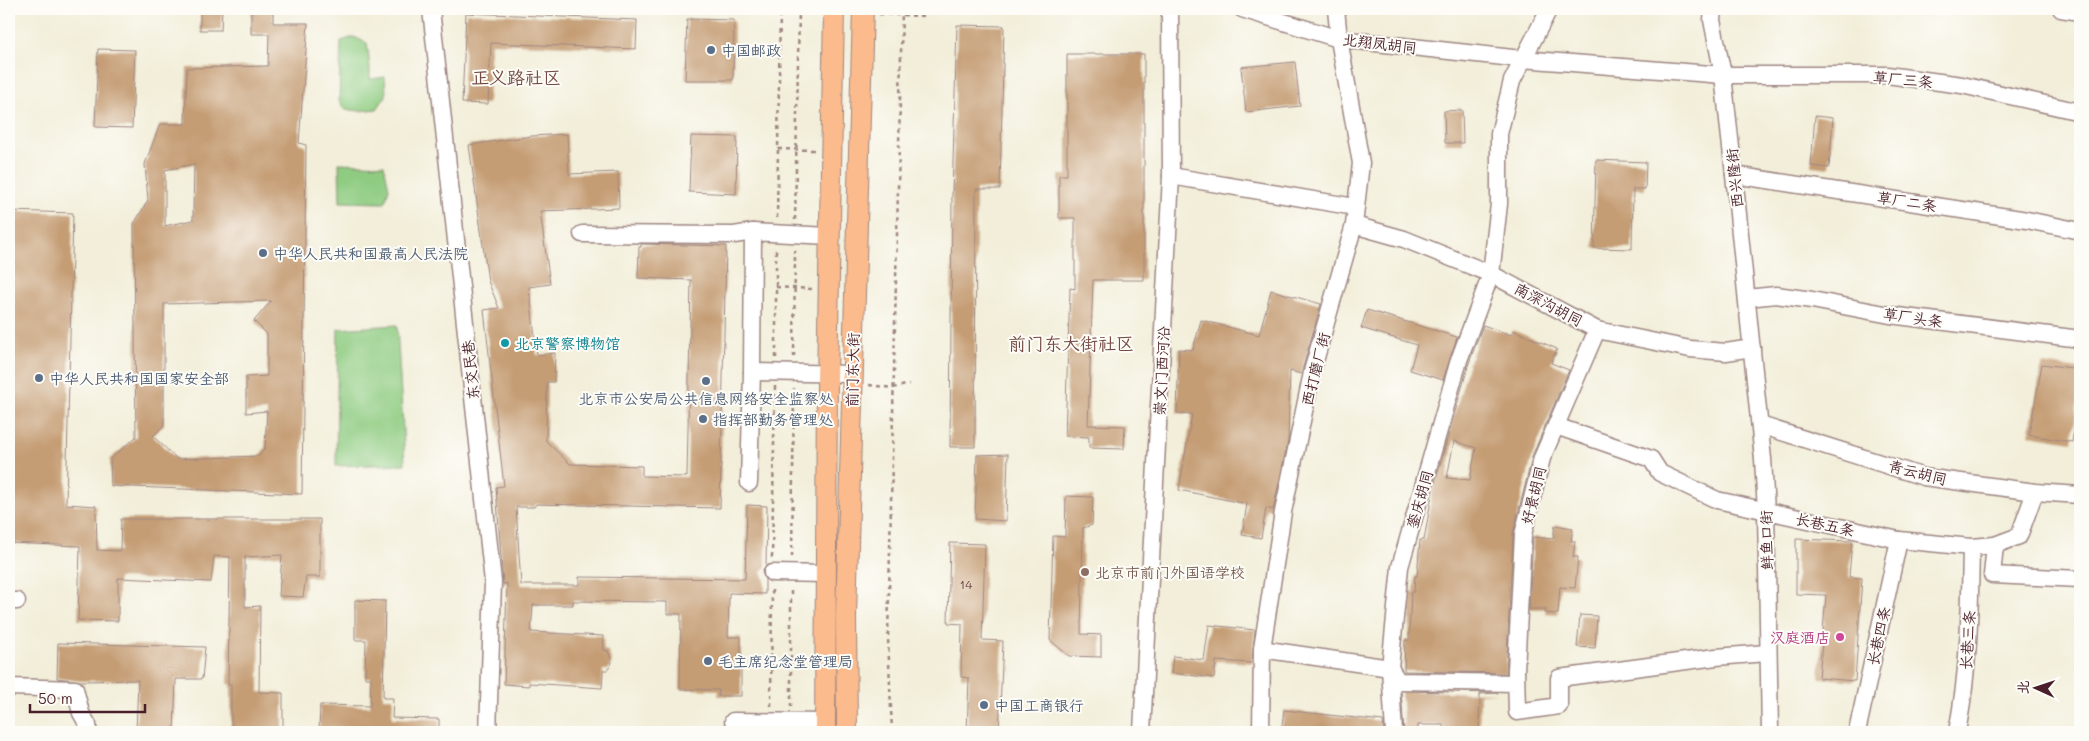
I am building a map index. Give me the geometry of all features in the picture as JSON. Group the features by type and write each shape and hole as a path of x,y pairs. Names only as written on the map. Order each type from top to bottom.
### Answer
{"main road":[{"name":"前门东大街","path":"825,727 829,236 834,9"},
{"name":"前门东大街","path":"846,732 846,617 863,9"}],"street":[{"name":"东交民巷","path":"431,9 493,582 488,732"},
{"name":"崇文门西河沿","path":"1142,732 1171,176 1170,9"},
{"name":"北翔凤胡同","path":"1242,9 1339,39 1522,59 1723,74"},
{"name":"西打磨厂街","path":"1261,732 1262,649 1283,512 1313,368 1354,225 1361,164 1339,39 1336,9"},
{"path":"1491,274 1499,204 1499,134 1512,81 1549,9"},
{"name":"西兴隆街","path":"1713,9 1712,20 1723,74 1752,348"},
{"path":"2061,9 2080,12"},
{"name":"草厂三条","path":"1723,74 1886,75 1962,85 2080,112"},
{"name":"草厂二条","path":"1734,174 2027,220 2080,231"},
{"path":"1171,176 1355,206"},
{"name":"南深沟胡同","path":"1354,225 1404,238 1491,274 1597,330 1690,349 1726,352 1752,348"},
{"path":"749,483 753,232"},
{"path":"582,234 734,235 753,232 829,236"},
{"name":"銮庆胡同","path":"1394,732 1390,668 1400,567 1459,360 1491,274"},
{"name":"草厂头条","path":"1747,298 1776,296 1812,300 1890,315 2080,339"},
{"name":"好景胡同","path":"1597,330 1542,458 1523,535 1516,670 1517,712 1559,706 1559,678 1716,657 1767,653"},
{"name":"鲜鱼口街","path":"1752,348 1766,511 1767,653 1770,732"},
{"path":"752,372 852,374"},
{"name":"青云胡同","path":"1760,425 1924,477 2035,492 2080,495"},
{"name":"长巷五条","path":"1556,426 1651,459 1660,473 1717,500 1899,540 1971,547 1995,545 2019,536 2035,492"},
{"name":"长巷四条","path":"1857,732 1899,540"},
{"path":"1995,545 1992,575 2080,580"},
{"name":"长巷三条","path":"1957,732 1963,701 1970,602 1971,547"},
{"path":"772,573 826,574"},
{"path":"1262,649 1390,668 1398,681 1516,683 1516,670"},
{"path":"9,687 75,689 82,713 88,725 88,732"},
{"path":"732,720 825,727"}],"path":[{"path":"892,732 889,629 902,9"},
{"path":"778,149 820,150"},
{"path":"776,288 817,289"}],"green space":[{"path":"354,37 367,43 370,79 385,77 386,96 377,109 359,111 344,109 339,100 341,41"},
{"path":"339,163 384,165 389,188 385,203 340,202"},
{"path":"397,325 405,464 336,466 338,329"}],"building":[{"path":"200,9 222,9 221,30 200,30"},
{"path":"251,9 273,9 273,23 308,23 299,143 306,145 302,494 111,486 110,459 136,437 134,224 148,200 145,164 160,124 185,124 187,68 268,66 269,34 251,34","holes":["194,164 193,220 165,226 165,170","271,301 254,321 267,334 267,376 246,377 246,413 267,411 265,448 259,456 177,459 153,436 164,425 164,304"]},
{"path":"466,13 637,20 636,49 491,43 488,104 462,103"},
{"path":"687,19 734,20 733,80 685,80"},
{"path":"957,25 1004,26 1000,189 976,189 975,447 950,447 952,196"},
{"path":"98,49 135,50 132,128 95,127"},
{"path":"1067,54 1144,54 1144,280 1093,280 1088,425 1125,426 1124,449 1089,448 1089,437 1065,436 1070,288 1075,289 1075,218 1059,218 1059,175 1067,175"},
{"path":"1295,62 1300,106 1246,112 1241,67"},
{"path":"1462,110 1463,143 1445,143 1444,111"},
{"path":"1815,116 1833,118 1829,168 1811,166"},
{"path":"567,134 569,174 618,172 619,208 540,211 550,284 529,287 537,355 555,353 554,382 547,382 546,441 570,464 642,466 642,476 687,477 691,280 638,278 639,247 641,247 641,244 726,246 720,508 536,504 534,507 516,507 521,585 579,585 579,577 745,579 747,505 767,506 766,566 762,572 765,580 765,594 729,593 728,637 741,637 741,696 718,696 719,690 680,689 681,614 667,614 667,602 573,601 573,605 533,605 531,632 603,636 604,650 608,651 612,662 608,670 603,670 602,688 529,683 529,686 504,684 507,583 503,584 496,487 504,486 484,310 499,308 488,281 469,145 532,136"},
{"path":"691,136 737,137 736,194 689,192"},
{"path":"1596,160 1646,162 1645,189 1633,189 1632,249 1594,248"},
{"path":"9,211 73,213 66,504 96,506 97,550 120,551 121,519 320,519 320,577 306,577 303,597 279,596 282,555 245,557 245,607 260,606 259,692 283,693 283,732 231,732 231,684 228,685 230,557 214,556 211,582 118,578 118,621 78,620 80,546 9,543"},
{"path":"1271,290 1321,304 1301,374 1290,371 1288,441 1273,510 1266,508 1261,538 1242,535 1247,504 1179,490 1192,414 1177,413 1179,349 1193,350 1201,320 1259,335"},
{"path":"1367,310 1457,337 1443,380 1410,370 1417,345 1361,328"},
{"path":"1483,325 1511,335 1513,330 1557,349 1551,363 1569,370 1533,454 1513,533 1506,673 1404,671 1405,640 1409,640 1411,592 1414,592 1415,576 1417,576 1420,540 1424,540 1433,489 1469,363","holes":["1454,441 1476,448 1470,480 1447,478"]},
{"path":"2042,364 2080,369 2080,388 2072,442 2029,435"},
{"path":"1008,454 1006,521 975,519 977,455"},
{"path":"1066,496 1093,497 1092,525 1083,528 1081,634 1101,635 1101,657 1069,656 1050,640 1053,536 1065,537"},
{"path":"1555,525 1573,528 1571,541 1575,541 1573,557 1578,557 1575,588 1560,587 1558,614 1545,613 1546,609 1529,609 1533,537 1553,539"},
{"path":"1796,539 1852,541 1849,577 1862,578 1855,681 1819,678 1826,595 1796,594"},
{"path":"950,543 985,544 982,640 1003,641 999,732 967,732 969,678 961,677 962,624 948,623"},
{"path":"355,600 385,601 383,698 393,698 392,718 439,719 439,732 319,732 320,705 370,706 371,678 365,678 366,640 355,640"},
{"path":"1580,615 1597,616 1595,648 1577,647"},
{"path":"1209,625 1255,630 1252,663 1216,661 1214,678 1171,673 1173,656 1204,660"},
{"path":"58,643 205,647 202,679 176,679 174,732 136,732 138,680 80,681 57,678"},
{"path":"1401,691 1498,693 1480,694 1479,732 1444,732 1443,725 1418,725 1418,732 1404,732"},
{"path":"1284,710 1383,721 1384,732 1281,732"}],"place":[{"name":"中国邮政","path":"711,50"},
{"name":"中华人民共和国最高人民法院","path":"263,253"},
{"name":"北京警察博物馆","path":"505,343"},
{"name":"中华人民共和国国家安全部","path":"39,378"},
{"name":"北京市公安局公共信息网络安全监察处","path":"706,381"},
{"name":"指挥部勤务管理处","path":"703,419"},
{"name":"北京市前门外国语学校","path":"1085,572"},
{"name":"汉庭酒店","path":"1840,637"},
{"name":"毛主席纪念堂管理局","path":"708,661"},
{"name":"中国工商银行","path":"984,705"}],"district":[{"name":"正义路社区","path":"516,77"},
{"name":"前门东大街社区","path":"1071,343"}]}
